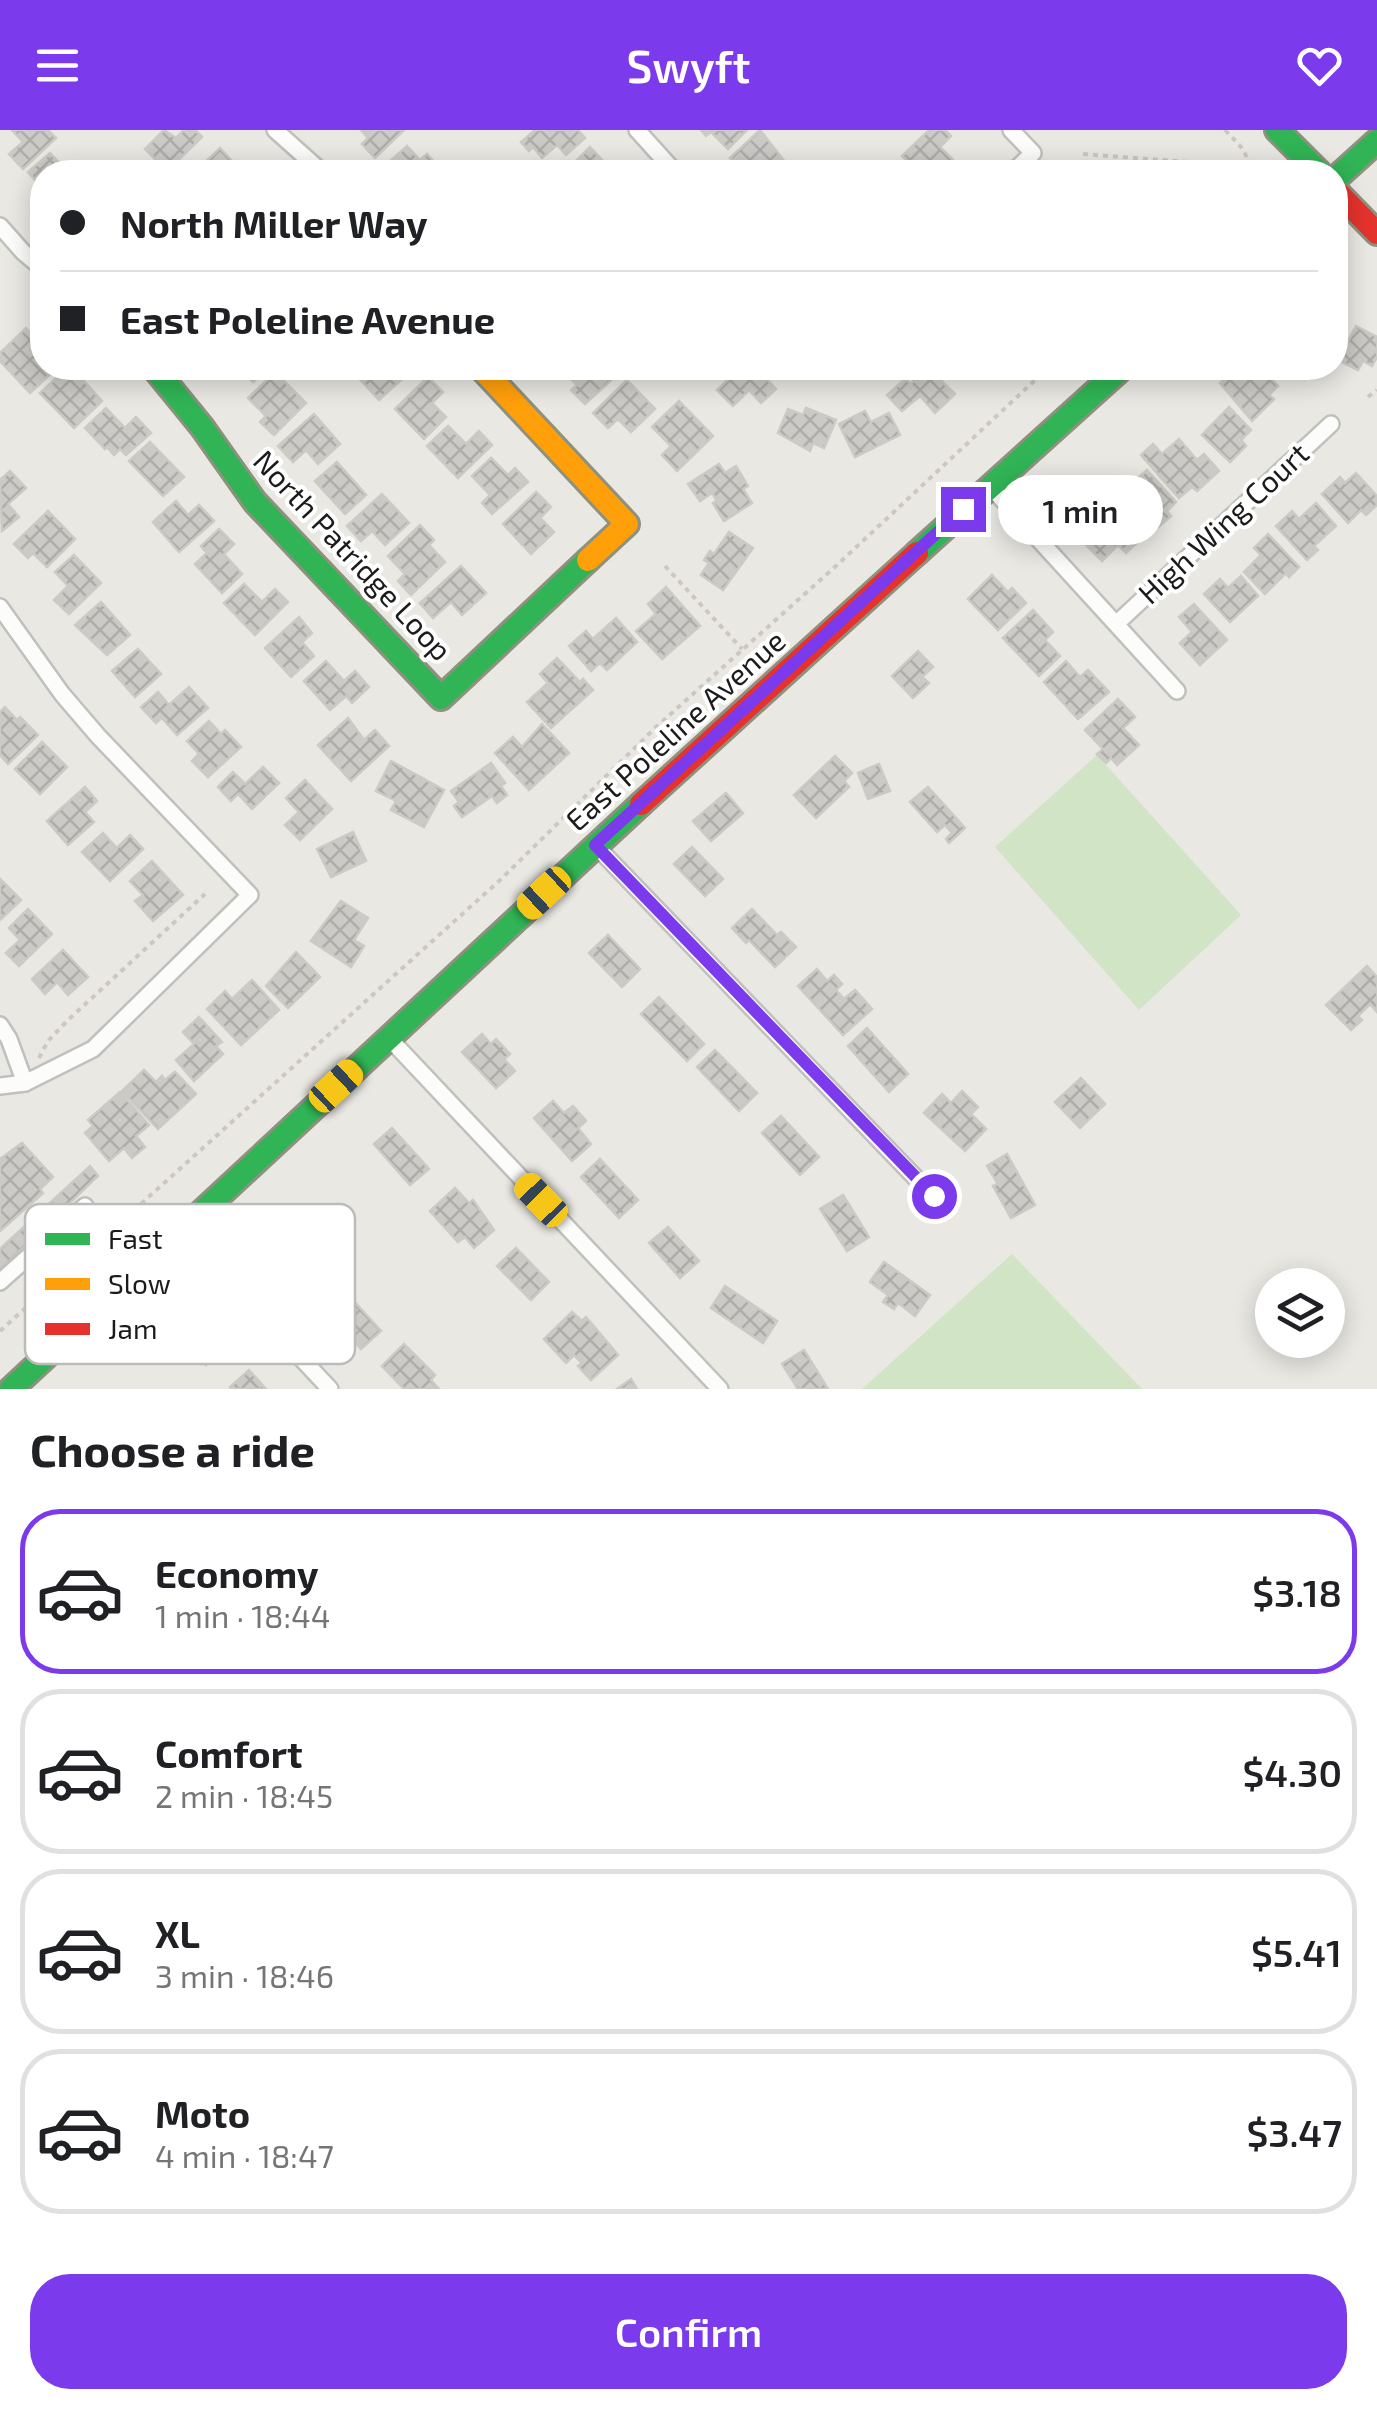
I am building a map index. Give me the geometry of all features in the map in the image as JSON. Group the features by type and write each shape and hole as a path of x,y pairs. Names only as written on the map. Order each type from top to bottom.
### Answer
{"main road":[{"path":"1278,130 1307,160"},
{"path":"1348,167 1377,141"},
{"path":"1348,204 1377,234"},
{"name":"North Patridge Loop","path":"163,380 255,502 441,698 627,524 492,380"},
{"name":"East Poleline Avenue","path":"210,1204 595,845 1108,380"},
{"name":"East Poleline Avenue","path":"11,1389 38,1364"}],"street":[{"path":"274,130 308,160"},
{"path":"637,130 664,160"},
{"path":"1011,130 1033,153 1025,160"},
{"path":"0,226 30,258"},
{"name":"High Wing Court","path":"1116,624 1331,424"},
{"path":"989,485 1177,691"},
{"path":"0,607 86,722 250,896 93,1050 25,1083 0,1086"},
{"path":"595,845 934,1196"},
{"path":"0,1025 25,1083"},
{"path":"388,1037 720,1389"},
{"path":"0,1282 25,1259"},
{"path":"307,1364 330,1389"}],"path":[{"path":"1225,130 1245,150 1248,160"},
{"path":"1083,154 1162,160"},
{"path":"141,1204 499,881 655,728 1035,380"},
{"path":"1368,397 1377,390"},
{"path":"664,566 742,649"},
{"path":"48,1042 205,894"},
{"path":"0,1331 25,1308"}],"green space":[{"path":"1097,755 1241,915 1139,1010 995,847"},
{"path":"1012,1254 1142,1389 862,1389"}],"building":[{"path":"12,130 48,130 56,138 23,169 9,154 23,142"},
{"path":"164,130 176,138 184,130 195,130 202,137 178,160 156,160 145,149"},
{"path":"361,130 404,130 375,158 362,144 368,138"},
{"path":"535,130 578,130 585,138 566,155 557,145 542,158 533,147 529,151 521,142"},
{"path":"701,130 747,130 728,149 711,132 706,136"},
{"path":"760,130 784,160 732,160 730,158"},
{"path":"929,130 945,130 951,136 940,147 953,160 906,160 902,156"},
{"path":"407,146 420,160 391,160"},
{"path":"590,147 602,160 577,160"},
{"path":"220,148 231,160 208,160"},
{"path":"1356,326 1377,337 1377,357 1372,366 1363,361 1358,370 1348,365 1348,341"},
{"path":"26,328 30,332 30,380 44,380 30,393 0,361 0,353"},
{"path":"54,380 83,380 102,401 74,428 40,393"},
{"path":"267,380 283,380 306,403 274,435 260,422 266,416 248,398"},
{"path":"361,380 401,380 379,400"},
{"path":"425,380 431,380 443,392 432,403 446,417 424,439 395,409"},
{"path":"572,380 611,380 585,404 571,390 577,385"},
{"path":"627,380 655,409 631,432 618,419 608,428 593,413"},
{"path":"727,380 767,380 776,389 761,403 749,390 733,406 717,390"},
{"path":"904,380 910,384 914,380 940,380 955,394 935,413 920,396 902,411 887,395"},
{"path":"1272,380 1278,386 1269,395 1274,399 1252,421 1220,383"},
{"path":"679,401 713,436 677,471 662,455 671,446 652,427"},
{"path":"1229,407 1251,430 1241,440 1246,446 1230,462 1202,435"},
{"path":"106,408 125,428 136,417 151,433 126,455 120,449 114,455 85,428"},
{"path":"806,408 836,420 824,448 813,443 810,451 778,433 788,409 803,415"},
{"path":"865,411 871,422 889,413 900,435 855,457 839,424"},
{"path":"314,414 340,444 318,464 306,450 293,462 278,446"},
{"path":"448,426 466,444 479,431 492,445 458,478 427,446"},
{"path":"1179,439 1197,460 1204,454 1219,471 1197,491 1192,487 1179,498 1141,455 1153,444 1162,454"},
{"path":"150,442 184,477 163,496 129,461"},
{"path":"491,458 508,475 515,468 528,482 492,514 482,503 490,495 472,476"},
{"path":"337,462 366,495 345,514 315,481"},
{"path":"719,464 725,473 736,466 748,486 743,489 752,503 724,521 713,503 717,501 712,493 700,501 688,484"},
{"path":"1147,470 1176,502 1167,511 1171,516 1148,536 1133,519 1138,516 1119,495"},
{"path":"10,471 26,488 8,504 19,517 2,531 0,480"},
{"path":"1356,473 1377,496 1377,505 1366,515 1361,510 1348,523 1322,494 1340,477 1345,483"},
{"path":"536,492 551,507 540,518 554,532 531,554 503,524"},
{"path":"382,494 409,523 385,545 372,531 361,541 347,526"},
{"path":"176,501 188,515 199,505 214,521 179,552 153,522"},
{"path":"1316,503 1336,526 1314,546 1318,550 1307,560 1276,526 1292,511 1299,519"},
{"path":"1109,507 1141,539 1126,553 1118,545 1102,561 1081,540"},
{"path":"48,511 75,539 47,567 33,553 28,558 14,544"},
{"path":"420,525 434,540 429,545 445,562 411,595 398,581 405,574 388,556"},
{"path":"219,529 234,544 224,554 242,574 222,593 195,564 207,553 201,546"},
{"path":"729,532 753,548 723,590 701,575 709,563 704,560 710,551 714,554"},
{"path":"1268,534 1299,567 1289,577 1286,573 1265,594 1244,572 1261,555 1254,548"},
{"path":"74,555 101,583 69,614 54,600 68,586 55,572"},
{"path":"461,566 486,593 462,615 451,602 433,618 420,603"},
{"path":"992,575 1026,603 998,630 968,599"},
{"path":"1241,576 1258,596 1230,622 1204,594 1220,579 1228,588"},
{"path":"244,584 262,602 275,589 288,602 255,635 224,603"},
{"path":"666,587 700,626 662,659 636,631 656,614 648,604"},
{"path":"101,602 130,635 107,655 75,625"},
{"path":"1194,604 1227,640 1200,665 1180,643 1192,632 1179,617"},
{"path":"1033,610 1053,632 1045,640 1060,656 1039,676 1003,638"},
{"path":"299,617 312,633 302,642 314,656 291,677 265,648"},
{"path":"616,618 637,642 607,670 600,663 591,671 569,646 586,631 593,639"},
{"path":"138,649 161,674 135,697 112,671"},
{"path":"918,651 933,667 922,677 929,683 913,698 892,676"},
{"path":"557,658 593,690 551,728 527,702 548,683 540,674"},
{"path":"326,661 344,681 355,671 369,687 352,703 346,696 330,710 304,681"},
{"path":"1066,661 1080,677 1088,670 1109,692 1078,719 1044,682"},
{"path":"189,687 208,708 177,735 162,718 156,723 141,707 158,692 169,705"},
{"path":"1118,699 1135,717 1123,728 1139,745 1117,765 1111,758 1106,763 1097,754 1103,749 1085,730"},
{"path":"5,707 38,735 8,764 0,755 0,712"},
{"path":"348,718 364,740 375,730 389,746 351,781 318,745"},
{"path":"209,721 221,734 225,730 241,747 208,777 192,761 199,754 187,741"},
{"path":"542,724 569,753 529,790 495,753 513,737 522,747"},
{"path":"42,742 67,767 40,794 15,769"},
{"path":"835,756 852,773 844,781 849,787 816,818 794,795"},
{"path":"391,761 444,790 424,827 391,810 396,801 376,791"},
{"path":"491,763 505,783 501,786 507,795 497,803 492,796 462,817 454,806 459,802 451,791"},
{"path":"879,764 890,791 868,799 858,773"},
{"path":"263,767 279,783 252,809 238,794 231,801 218,787 233,772 245,784"},
{"path":"305,780 332,809 300,840 285,825 299,812 286,798"},
{"path":"85,787 97,801 85,812 94,822 68,845 47,821"},
{"path":"928,787 965,828 949,843 946,839 952,833 945,825 937,832 910,802"},
{"path":"726,793 743,813 711,841 693,821"},
{"path":"353,832 366,861 331,877 317,849"},
{"path":"103,833 117,848 130,835 143,849 110,881 82,852"},
{"path":"692,847 723,879 705,896 674,864"},
{"path":"152,861 183,895 153,921 135,901 143,895 130,881"},
{"path":"0,879 21,900 0,920"},
{"path":"341,901 368,918 354,940 364,946 351,967 311,941"},
{"path":"28,909 52,934 19,966 6,953 20,940 9,928"},
{"path":"752,909 777,935 781,932 796,947 775,967 732,928"},
{"path":"608,935 640,969 622,987 589,953"},
{"path":"63,950 88,977 68,995 57,982 45,994 32,979"},
{"path":"296,952 320,977 288,1008 266,986"},
{"path":"1367,966 1377,977 1377,1012 1370,1004 1351,1030 1326,1005"},
{"path":"817,969 827,981 834,975 842,984 836,990 844,999 855,990 872,1009 843,1035 798,986"},
{"path":"252,980 279,1010 241,1045 207,1009 225,991 232,999"},
{"path":"659,997 704,1044 687,1061 641,1014"},
{"path":"199,1017 222,1042 216,1046 223,1054 194,1081 176,1060 194,1044 183,1032"},
{"path":"867,1028 908,1074 889,1092 848,1046"},
{"path":"482,1034 491,1044 496,1039 510,1054 504,1059 515,1071 496,1088 462,1052"},
{"path":"715,1050 757,1093 739,1111 697,1067"},
{"path":"144,1070 156,1082 175,1072 196,1094 158,1129 122,1091"},
{"path":"1081,1078 1105,1104 1080,1128 1055,1102"},
{"path":"962,1091 978,1107 971,1114 986,1129 965,1151 924,1113 942,1094 951,1103"},
{"path":"120,1092 149,1125 136,1136 145,1147 132,1158 124,1148 109,1161 85,1133 93,1126 88,1120"},
{"path":"553,1101 564,1113 573,1106 586,1121 578,1128 591,1144 572,1161 534,1118"},
{"path":"781,1116 819,1157 800,1175 762,1133"},
{"path":"392,1128 429,1169 410,1185 374,1144"},
{"path":"22,1143 53,1177 40,1189 43,1193 25,1204 25,1209 0,1231 0,1159"},
{"path":"1007,1154 1035,1205 1011,1218 987,1166"},
{"path":"600,1159 638,1200 619,1218 581,1177"},
{"path":"90,1166 98,1176 69,1204 49,1204"},
{"path":"455,1188 469,1203 473,1200 494,1230 474,1248 465,1237 458,1242 430,1211"},
{"path":"843,1195 869,1237 847,1251 820,1209"},
{"path":"25,1226 25,1246 0,1270 0,1249"},
{"path":"668,1227 699,1261 680,1278 649,1243"},
{"path":"516,1248 549,1282 531,1300 497,1266"},
{"path":"884,1262 930,1295 915,1316 898,1303 894,1309 883,1302 888,1295 870,1282"},
{"path":"725,1286 777,1321 763,1343 711,1308"},
{"path":"355,1302 381,1331 361,1349 355,1342"},
{"path":"572,1312 582,1321 586,1317 618,1355 591,1380 574,1355 566,1363 544,1339"},
{"path":"404,1344 435,1375 431,1380 439,1389 404,1389 382,1366"},
{"path":"804,1350 828,1389 798,1389 782,1364"},
{"path":"249,1370 266,1389 230,1387"},
{"path":"631,1379 637,1389 617,1389"}],"traffic: fast":[{"path":"1277,130 1307,160"},
{"path":"1348,167 1377,141"},
{"path":"164,380 255,502 441,698 588,560"},
{"path":"917,553 1109,380"},
{"path":"210,1204 641,804"},
{"path":"11,1389 38,1364"}],"traffic: slow":[{"path":"492,380 627,524 588,560"}],"traffic: jam":[{"path":"1348,203 1377,233"},
{"path":"641,804 917,553"}],"route":[{"path":"934,1196 595,845 963,509"}]}
